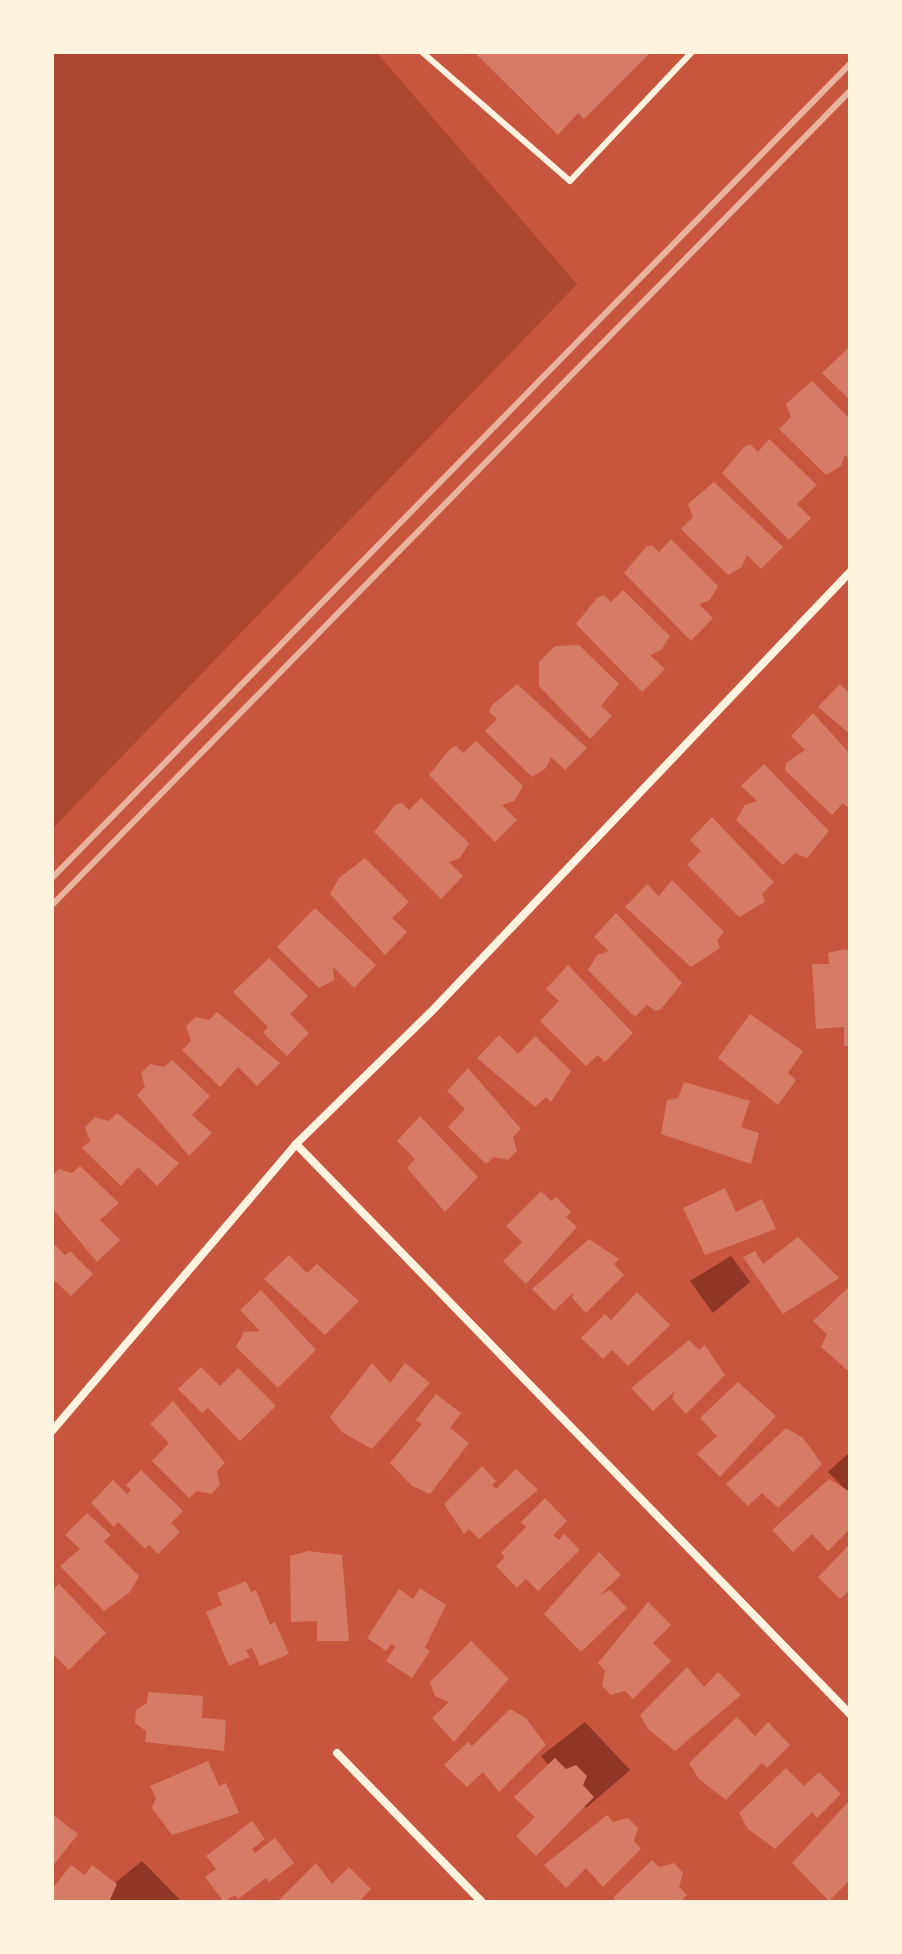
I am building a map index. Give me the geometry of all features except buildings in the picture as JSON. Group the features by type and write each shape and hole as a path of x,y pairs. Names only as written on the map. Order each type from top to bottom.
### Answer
{"street":[{"path":"52,1431 296,1144 430,1013 850,572"},
{"path":"296,1144 850,1714"},
{"path":"337,1753 482,1902"}],"lane":[{"path":"422,52 570,181 692,52"}],"shaded area":[{"path":"52,52 376,52 577,284 52,829"},
{"path":"731,1256 750,1282 713,1313 690,1281"},
{"path":"850,1452 850,1494 828,1472"},
{"path":"585,1722 630,1770 586,1808 541,1756"},
{"path":"142,1861 182,1902 107,1902 100,1895"}],"railway":[{"path":"52,878 850,64"},
{"path":"52,905 850,91"}]}
